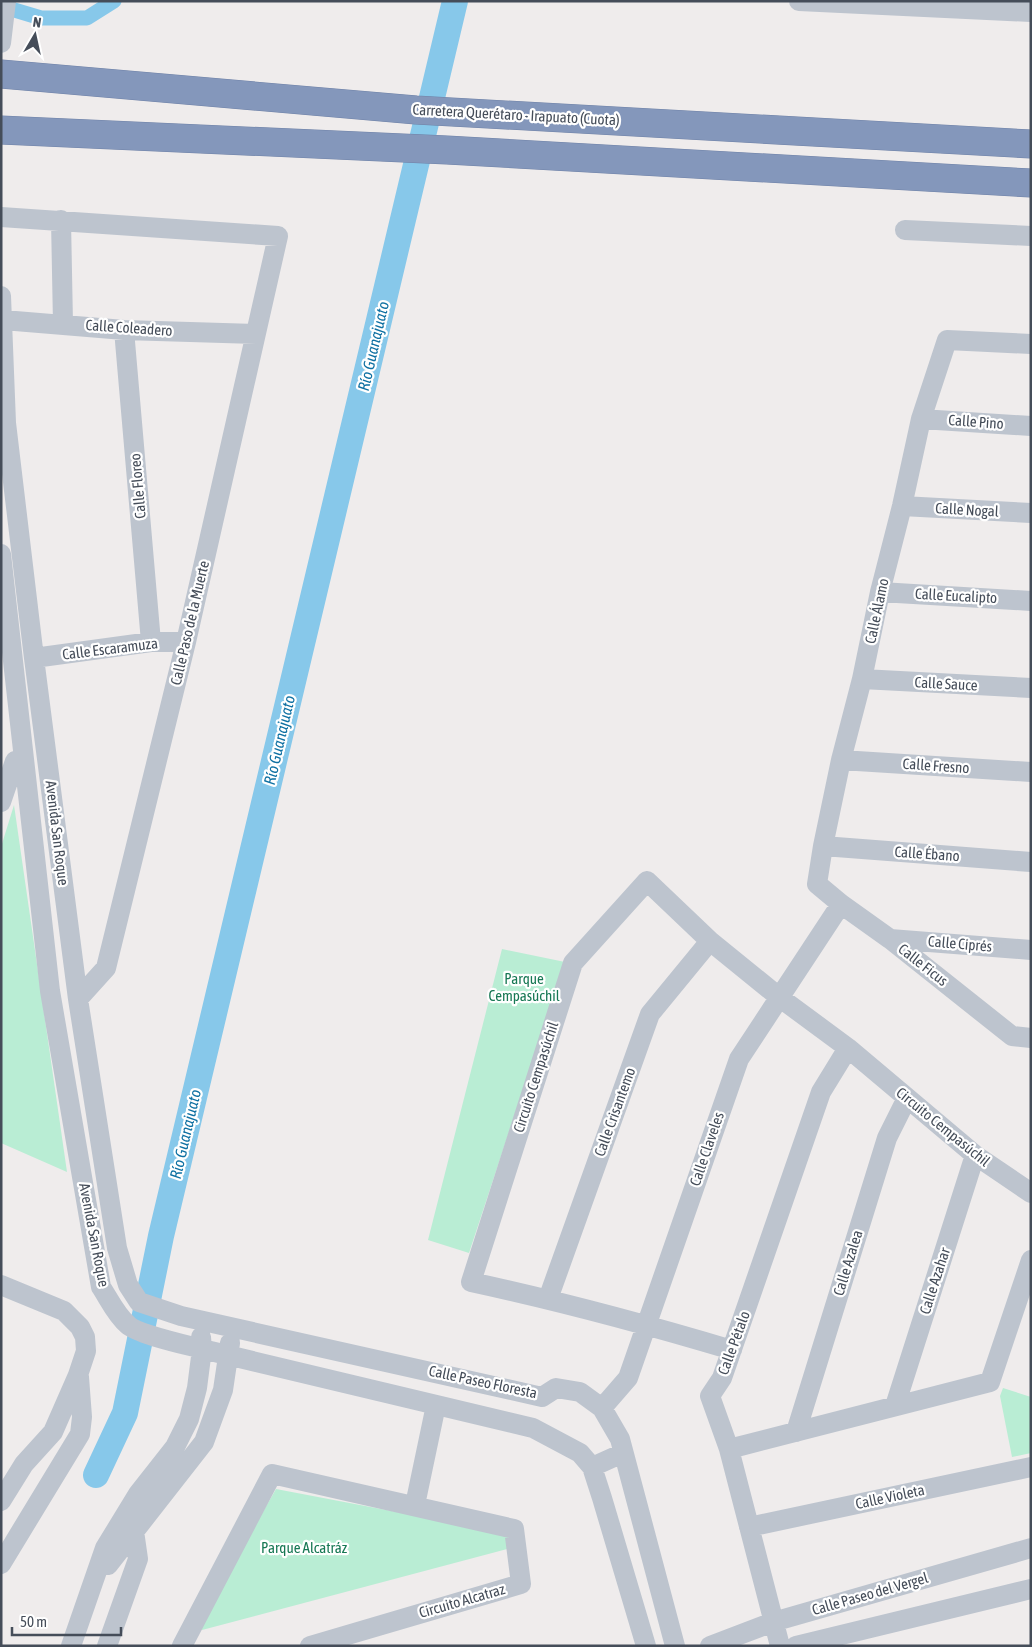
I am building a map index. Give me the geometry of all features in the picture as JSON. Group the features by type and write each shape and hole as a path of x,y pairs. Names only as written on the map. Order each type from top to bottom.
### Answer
{"highway":[{"name":"Carretera Querétaro - Irapuato (Cuota)","path":"14,76 416,110 1031,144"},
{"path":"9,130 409,148 1031,183"}],"street":[{"path":"1,43 6,1"},
{"path":"799,1 1031,12"},
{"path":"1,217 61,220 63,324"},
{"name":"Calle Paso de la Muerte","path":"61,220 278,236 186,642 106,968 78,999"},
{"path":"905,230 1031,236"},
{"name":"Avenida San Roque","path":"1,296 4,423 78,999 117,1248 128,1285 139,1302 190,1318 233,1326"},
{"name":"Calle Coleadero","path":"3,320 124,330 256,334"},
{"name":"Calle Floreo","path":"124,330 151,642"},
{"name":"Calle Álamo","path":"817,884 841,760 862,679 920,419 947,340 1031,344"},
{"name":"Calle Pino","path":"920,419 1031,426"},
{"name":"Calle Nogal","path":"902,506 1031,514"},
{"name":"Avenida San Roque","path":"1,554 14,760 50,991 101,1286 121,1318 129,1327 170,1341 228,1355"},
{"name":"Calle Eucalipto","path":"880,592 1031,601"},
{"name":"Calle Escaramuza","path":"34,658 151,642 186,642"},
{"name":"Calle Sauce","path":"862,679 1031,688"},
{"path":"1,802 14,760"},
{"name":"Calle Fresno","path":"841,760 1031,772"},
{"name":"Calle Ébano","path":"823,846 1031,862"},
{"name":"Circuito Cempasúchil","path":"732,1350 646,1324 471,1282 573,963 647,881 710,941 779,997 848,1048 975,1156 1031,1193"},
{"name":"Calle Ficus","path":"817,884 841,904 890,938 1012,1036 1031,1038"},
{"name":"Calle Claveles","path":"602,1408 628,1378 739,1059 841,904"},
{"name":"Calle Ciprés","path":"890,938 1031,950"},
{"name":"Calle Crisantemo","path":"548,1299 650,1014 710,941"},
{"name":"Calle Pétalo","path":"780,1646 729,1449 710,1396 722,1378 820,1092 848,1048"},
{"name":"Calle Azalea","path":"796,1432 887,1138 907,1098"},
{"name":"Calle Azahar","path":"895,1406 975,1156"},
{"path":"729,1449 990,1382 1031,1260"},
{"path":"1,1285 64,1311 80,1327 85,1337 86,1351 78,1375 53,1432 24,1464 1,1501"},
{"path":"70,1646 105,1548 138,1494 175,1447 189,1420 197,1388 202,1349 190,1318"},
{"path":"87,1596 134,1530 204,1442 222,1390 233,1326"},
{"name":"Calle Paseo Floresta","path":"233,1326 542,1396 556,1388 580,1392 602,1408 620,1439 675,1646"},
{"path":"170,1341 188,1363 197,1388"},
{"path":"228,1355 533,1428 580,1453 592,1467 646,1646"},
{"path":"1,1564 80,1434 82,1417 78,1375"},
{"path":"533,1428 542,1396"},
{"path":"415,1505 436,1405"},
{"path":"592,1467 623,1453"},
{"path":"1,1474 24,1464"},
{"name":"Calle Violeta","path":"749,1526 1031,1467"},
{"name":"Circuito Alcatraz","path":"182,1646 272,1474 514,1529 521,1584 310,1646"},
{"path":"107,1646 138,1559 130,1507"},
{"name":"Calle Paseo del Vergel","path":"710,1646 773,1622 1031,1548"},
{"name":"Calle Paseo del Vergel","path":"796,1646 1031,1589"}],"green space":[{"path":"14,805 67,1172 1,1143 1,847"},
{"name":"Parque Cempasúchil","path":"502,949 565,962 469,1253 428,1240"},
{"path":"1003,1388 1031,1397 1031,1453 1012,1457 1000,1396"},
{"name":"Parque Alcatráz","path":"276,1489 507,1533 511,1548 202,1630 200,1622"}],"waterway":[{"path":"1,6 41,18 87,18 114,1"},
{"name":"Río Guanajuato","path":"96,1475 125,1413 161,1236 455,1"}]}
